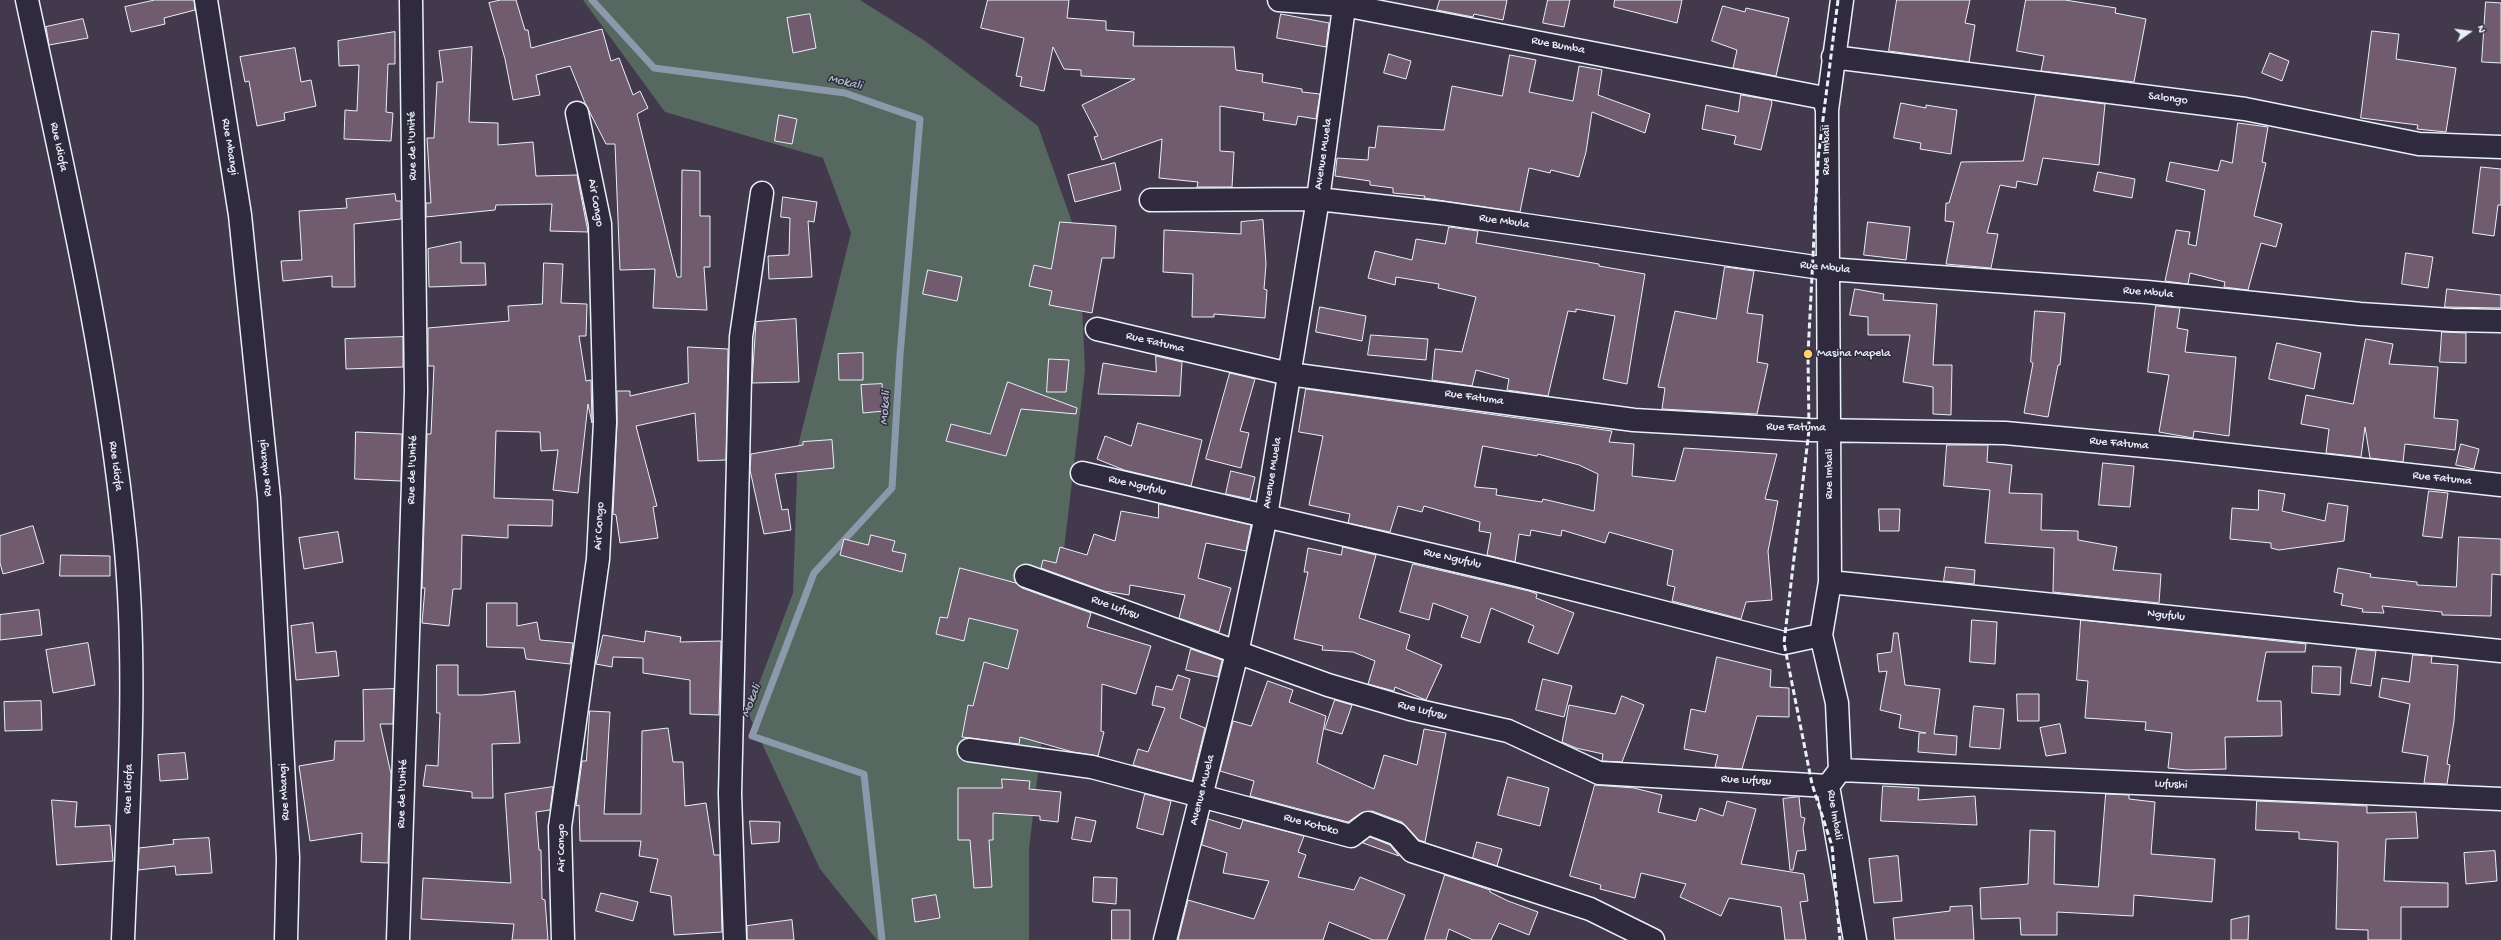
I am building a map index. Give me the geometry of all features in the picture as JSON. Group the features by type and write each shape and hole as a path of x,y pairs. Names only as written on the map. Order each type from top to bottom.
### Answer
{"street":[{"name":"Rue Idiofa","path":"27,0 65,180 106,395 125,541 133,687 123,940"},
{"name":"Rue Mbangi","path":"206,0 240,215 269,498 288,858 286,940"},
{"name":"Rue de l'Unité","path":"398,940 416,391 411,0"},
{"name":"Rue Bumba","path":"1279,0 1344,2 1824,98 1827,110"},
{"name":"Rue Imbali","path":"1842,0 1833,57 1827,110 1830,582 1821,635 1837,703 1834,778 1855,940"},
{"name":"Avenue Mwela","path":"1165,940 1237,653 1266,516 1318,199 1344,2"},
{"name":"Salongo","path":"1833,57 2245,109 2419,144 2501,147"},
{"name":"Air Congo","path":"563,940 560,827 598,559 605,422 600,224 577,112"},
{"path":"736,940 730,794 741,337 762,193"},
{"name":"Rue Mbula","path":"1151,200 1318,199 1442,213 1828,269 2147,292 2360,314 2452,320 2501,321"},
{"name":"Rue Fatuma","path":"1097,329 1289,374 1634,420 1809,430 1830,428 2005,433 2177,449 2501,485"},
{"name":"Rue Ngufulu","path":"1082,474 1513,574 1784,643 1821,635"},
{"name":"Rue Lufusu","path":"1026,576 1328,685 1410,709 1508,732 1600,773 1834,778"},
{"name":"Ngufulu","path":"1830,582 2501,651"},
{"name":"Rue Kotoko","path":"969,750 1092,767 1351,836 1368,823 1397,834 1412,851 1590,909 1653,940"},
{"name":"Lufushi","path":"1834,778 2501,799"}],"green space":[{"path":"583,0 860,0 925,41 1038,126 1079,242 1085,370 1029,849 1029,940 877,940 820,869 748,713 793,593 798,446 851,233 823,158 665,112"}],"building":[{"path":"155,0 194,0 195,10 164,18 165,24 131,32 125,7"},
{"path":"501,0 516,0 525,30 528,30 531,48 602,29 611,61 619,58 633,95 640,91 648,108 637,114 677,277 681,277 682,170 700,171 700,216 710,216 710,267 704,267 707,310 653,308 655,269 620,270 615,144 606,144 585,103 570,66 536,75 540,95 513,100 505,59 489,3"},
{"path":"988,0 1069,0 1067,18 1106,21 1106,30 1134,32 1133,46 1234,47 1236,70 1263,74 1262,82 1302,89 1302,92 1320,94 1316,119 1298,116 1296,125 1263,120 1264,113 1220,106 1220,151 1234,152 1232,187 1197,187 1198,182 1159,178 1162,139 1102,160 1094,137 1098,136 1082,105 1135,79 1081,76 1081,70 1064,69 1053,47 1044,91 1020,86 1022,77 1016,76 1024,38 981,28"},
{"path":"1440,0 1507,0 1503,20 1474,14 1473,17 1437,10"},
{"path":"1548,0 1570,0 1564,27 1543,23"},
{"path":"1615,0 1682,0 1677,23 1614,7"},
{"path":"1897,0 1970,0 1965,23 1975,25 1969,62 1889,51"},
{"path":"2026,0 2065,0 2116,8 2115,13 2146,19 2134,82 2041,71 2044,56 2017,51"},
{"path":"2486,2 2501,3 2501,63 2482,62"},
{"path":"1723,6 1745,12 1746,8 1789,18 1776,76 1733,68 1737,50 1712,41"},
{"path":"810,14 816,48 793,53 787,18"},
{"path":"1281,14 1329,23 1326,47 1277,38"},
{"path":"83,19 88,38 49,45 46,27"},
{"path":"2372,31 2399,34 2396,59 2456,68 2446,132 2417,129 2418,125 2361,118"},
{"path":"395,32 395,64 388,64 386,112 393,113 391,141 344,139 345,110 357,111 359,65 339,66 338,41"},
{"path":"472,47 469,122 498,123 498,145 533,142 536,176 577,175 588,232 550,231 552,204 496,205 495,210 426,217 426,203 431,203 427,138 434,138 437,82 443,82 439,51"},
{"path":"295,48 301,82 311,80 316,106 284,113 285,120 257,126 249,81 245,82 240,57"},
{"path":"2270,53 2289,61 2282,81 2262,73"},
{"path":"1389,54 1411,61 1406,79 1384,73"},
{"path":"1510,55 1536,60 1529,92 1573,101 1579,66 1602,70 1598,95 1650,114 1645,133 1592,112 1586,152 1579,177 1551,170 1550,173 1529,168 1520,212 1424,198 1425,196 1393,193 1393,188 1370,185 1370,181 1335,176 1337,158 1368,160 1369,147 1375,148 1378,126 1444,130 1452,86 1502,96"},
{"path":"1741,95 1771,100 1772,103 1761,150 1734,144 1736,136 1702,129 1706,105 1738,112"},
{"path":"2036,95 2105,104 2099,165 2043,158 2037,185 2017,181 2016,188 2000,185 1987,233 1998,234 1991,268 1946,264 1954,222 1945,221 1946,203 1949,203 1961,162 2023,161"},
{"path":"1901,103 1926,108 1926,105 1957,110 1951,154 1920,149 1921,143 1894,138"},
{"path":"779,115 797,119 792,144 775,141"},
{"path":"2238,123 2268,127 2262,162 2266,163 2254,216 2282,224 2276,247 2261,243 2248,290 2224,287 2225,282 2190,273 2188,284 2165,281 2176,230 2190,232 2188,244 2196,246 2205,190 2166,181 2170,162 2218,171 2221,160 2232,163"},
{"path":"1115,163 1121,190 1075,202 1068,175"},
{"path":"2481,167 2501,169 2501,205 2498,205 2494,236 2473,233"},
{"path":"2098,172 2135,179 2132,198 2094,191"},
{"path":"395,194 396,201 401,201 401,219 354,224 355,287 332,287 332,276 283,281 281,261 302,260 299,211 347,208 346,199"},
{"path":"783,197 817,202 814,222 808,221 812,277 769,279 768,256 789,255 790,218 781,217"},
{"path":"1263,220 1266,264 1264,289 1267,290 1265,318 1214,314 1214,317 1192,317 1193,274 1163,272 1164,230 1241,234 1241,222"},
{"path":"1060,222 1116,226 1114,258 1102,258 1092,313 1049,305 1052,291 1029,286 1034,265 1051,269"},
{"path":"1868,222 1910,227 1906,260 1864,255"},
{"path":"1449,227 1478,231 1476,243 1599,264 1599,266 1645,274 1627,384 1603,379 1615,316 1576,309 1576,312 1568,311 1548,396 1507,390 1509,379 1476,370 1472,386 1432,380 1435,349 1462,352 1476,297 1438,288 1439,284 1396,277 1395,285 1368,278 1375,251 1412,260 1416,239 1445,244"},
{"path":"461,242 461,263 485,263 486,285 429,287 428,249"},
{"path":"2406,253 2433,257 2428,288 2402,284"},
{"path":"544,263 563,264 561,303 587,304 586,336 579,336 586,381 591,380 592,423 588,404 578,493 553,490 558,450 541,451 540,432 496,431 494,498 553,500 552,526 508,525 508,538 462,535 461,589 453,589 449,626 422,623 425,588 422,588 427,434 431,434 434,366 428,366 428,328 509,321 508,306 542,304"},
{"path":"1725,267 1754,271 1747,313 1763,315 1757,362 1768,364 1757,414 1662,409 1665,388 1658,387 1675,311 1716,319"},
{"path":"928,270 962,277 957,301 923,294"},
{"path":"1855,289 1884,294 1883,300 1937,304 1933,365 1952,365 1951,415 1933,414 1933,387 1903,382 1910,335 1868,335 1868,317 1850,315"},
{"path":"2447,289 2501,295 2501,308 2445,307"},
{"path":"2156,306 2180,308 2177,328 2188,330 2185,352 2236,357 2229,436 2194,431 2193,438 2159,432 2169,375 2148,372"},
{"path":"1320,307 1366,316 1362,341 1316,332"},
{"path":"2035,311 2065,313 2060,365 2058,365 2048,417 2024,413 2033,363 2031,362"},
{"path":"796,319 799,382 752,383 756,322"},
{"path":"2442,332 2466,333 2466,363 2440,362"},
{"path":"1371,335 1428,339 1426,360 1368,355"},
{"path":"403,337 403,367 346,369 345,339"},
{"path":"2366,339 2393,344 2389,364 2438,367 2434,418 2458,420 2455,450 2405,444 2403,462 2370,458 2365,427 2361,457 2326,453 2329,429 2301,424 2306,395 2353,404"},
{"path":"2277,343 2321,353 2314,389 2269,379"},
{"path":"688,347 728,349 726,460 698,461 695,413 636,426 657,506 653,507 658,538 620,543 616,515 613,514 617,391 630,391 630,396 688,383"},
{"path":"863,353 863,380 839,380 838,354"},
{"path":"1156,356 1182,362 1180,396 1098,394 1103,363 1156,372"},
{"path":"1049,359 1069,360 1066,392 1047,392"},
{"path":"1230,373 1255,379 1240,431 1249,433 1241,468 1206,459"},
{"path":"1008,382 1077,408 1076,414 1021,409 1006,456 946,441 951,424 990,434"},
{"path":"882,384 884,411 863,413 861,385"},
{"path":"1306,389 1612,431 1609,442 1634,444 1632,476 1675,481 1684,448 1777,454 1765,499 1778,501 1768,551 1772,600 1746,602 1741,619 1672,601 1675,587 1667,585 1673,550 1609,532 1605,543 1562,530 1561,536 1531,530 1530,536 1519,534 1515,562 1487,555 1491,533 1479,531 1480,522 1424,506 1422,512 1398,506 1390,532 1348,523 1350,514 1309,505 1323,436 1299,432","holes":["1483,446 1537,456 1538,454 1579,465 1598,474 1594,511 1543,499 1542,502 1496,495 1497,489 1475,487"]},
{"path":"1138,423 1202,440 1191,486 1124,470 1097,459 1105,436 1131,446"},
{"path":"356,432 402,434 401,481 355,479"},
{"path":"832,440 834,468 775,474 782,510 788,509 791,530 764,534 750,470 751,454 803,445 803,442"},
{"path":"2461,444 2479,449 2474,469 2456,465"},
{"path":"1947,445 1988,445 1987,462 2012,465 2009,493 2042,494 2041,530 2078,531 2078,540 2117,547 2113,570 2161,574 2159,603 2053,592 2054,548 1985,543 1990,490 1944,486"},
{"path":"2103,463 2134,466 2130,507 2099,505"},
{"path":"1231,471 1255,477 1250,499 1226,494"},
{"path":"2259,490 2285,494 2282,511 2325,521 2328,503 2348,506 2344,541 2279,550 2271,548 2271,543 2230,539 2232,508 2258,510"},
{"path":"2429,491 2448,493 2442,538 2423,536"},
{"path":"1159,504 1251,525 1246,551 1206,543 1198,578 1231,588 1219,632 1179,618 1185,595 1130,585 1129,595 1104,591 1041,568 1043,560 1056,563 1060,547 1087,555 1094,534 1115,541 1121,511 1158,518"},
{"path":"1879,509 1900,509 1899,531 1880,531"},
{"path":"33,526 44,563 3,574 0,563 0,536"},
{"path":"338,532 343,562 304,569 299,538"},
{"path":"871,535 895,541 892,551 906,554 902,572 840,555 844,539 868,545"},
{"path":"2459,537 2501,539 2501,575 2492,574 2491,616 2442,615 2442,612 2382,606 2384,613 2362,612 2363,609 2341,605 2343,594 2334,592 2338,568 2371,574 2370,577 2417,582 2417,585 2456,587"},
{"path":"1343,547 1376,555 1359,618 1410,635 1406,649 1442,665 1426,700 1395,687 1394,691 1368,684 1375,661 1353,652 1322,650 1323,646 1294,639 1308,572 1304,572 1308,548 1341,555"},
{"path":"61,555 110,556 110,576 60,576"},
{"path":"1413,564 1529,591 1537,594 1536,598 1574,613 1558,654 1528,642 1534,626 1491,608 1480,643 1461,637 1468,616 1433,603 1429,620 1400,612"},
{"path":"1946,567 1975,570 1974,584 1944,581"},
{"path":"960,568 1016,583 1022,588 1091,613 1087,627 1151,646 1136,694 1102,684 1101,731 1104,732 1098,756 1073,752 1020,737 1019,744 962,737 968,705 973,706 984,662 1008,669 1018,630 969,618 964,641 936,634 940,617 947,618"},
{"path":"487,603 517,603 517,626 537,622 540,640 573,643 570,664 526,659 524,648 487,647"},
{"path":"39,610 42,635 0,640 0,615"},
{"path":"1972,620 1997,622 1995,664 1970,662"},
{"path":"2081,620 2306,644 2305,652 2266,652 2257,701 2281,701 2282,736 2225,737 2226,769 2186,770 2168,768 2172,733 2145,730 2146,722 2085,718 2088,681 2077,680"},
{"path":"313,623 316,653 336,651 339,676 296,680 291,626"},
{"path":"646,631 681,637 680,642 721,641 719,715 690,714 690,680 643,673 643,658 613,657 612,667 596,664 603,635 644,642"},
{"path":"1894,633 1898,633 1905,685 1940,689 1934,734 1957,736 1956,755 1918,752 1919,733 1926,733 1899,728 1901,715 1880,710 1887,671 1879,672 1877,654 1891,652"},
{"path":"88,643 95,685 53,693 46,650"},
{"path":"1191,649 1222,660 1218,677 1186,670"},
{"path":"2357,649 2376,651 2371,686 2351,683"},
{"path":"2413,655 2432,656 2431,663 2458,665 2454,721 2447,764 2450,765 2447,784 2424,783 2428,756 2402,752 2410,704 2379,697 2382,678 2409,682"},
{"path":"1717,657 1771,670 1770,687 1789,688 1789,717 1757,716 1742,769 1715,767 1718,755 1684,749 1691,709 1705,712"},
{"path":"437,665 458,665 458,695 482,695 515,691 520,743 492,744 493,798 472,798 472,792 423,786 426,765 438,766 440,713 437,713"},
{"path":"2313,666 2341,667 2340,695 2312,693"},
{"path":"1178,675 1190,679 1180,718 1205,728 1192,781 1133,765 1138,749 1148,752 1165,708 1152,705 1156,686 1172,690"},
{"path":"1543,679 1572,686 1564,717 1536,710"},
{"path":"1268,681 1293,690 1289,702 1326,716 1317,763 1374,789 1384,755 1417,765 1424,729 1446,733 1425,842 1419,840 1402,822 1372,811 1361,813 1348,822 1250,796 1254,781 1220,771 1233,721 1251,726"},
{"path":"394,689 393,724 380,724 391,774 388,863 361,862 362,833 310,841 299,766 334,760 335,741 364,741 363,690"},
{"path":"2017,694 2039,694 2039,721 2018,721"},
{"path":"1622,696 1644,705 1622,762 1602,761 1603,754 1576,748 1562,742 1569,705 1615,714"},
{"path":"1335,700 1352,705 1342,734 1325,729"},
{"path":"41,701 42,730 5,731 4,702"},
{"path":"1974,706 2004,709 2000,749 1970,747"},
{"path":"590,711 610,712 604,814 641,814 642,731 668,728 673,762 683,762 685,806 706,803 714,855 720,855 722,932 674,935 671,896 650,892 658,859 639,856 641,841 580,841 579,805 576,806 582,761 586,761"},
{"path":"2060,724 2066,753 2046,756 2040,728"},
{"path":"185,753 188,779 160,781 158,755"},
{"path":"1508,777 1549,788 1540,826 1498,815"},
{"path":"1002,779 1030,781 1029,789 1061,792 1058,822 1040,820 1040,816 993,813 993,840 989,840 992,887 974,888 970,840 958,840 958,788 1002,788"},
{"path":"1595,785 1634,788 1662,795 1658,812 1696,821 1700,808 1723,816 1727,801 1756,809 1741,864 1804,874 1808,901 1800,902 1806,940 1785,940 1781,907 1729,898 1721,916 1680,897 1686,884 1641,873 1635,898 1600,889 1601,885 1570,876"},
{"path":"1883,786 1919,788 1918,800 1975,796 1977,825 1881,821"},
{"path":"553,787 550,810 536,812 539,850 541,850 542,899 545,900 548,940 512,940 514,924 421,919 423,878 511,883 505,794"},
{"path":"1145,794 1171,801 1163,835 1137,828"},
{"path":"2106,794 2129,795 2129,799 2155,802 2151,854 2215,859 2212,902 2134,895 2133,916 2057,912 2057,935 2021,935 2020,918 1981,919 1980,888 2028,884 2030,830 2055,831 2054,884 2098,887"},
{"path":"1799,797 1801,817 1805,818 1803,828 1806,850 1797,851 1793,870 1790,870 1783,799"},
{"path":"52,800 77,802 75,827 110,825 113,861 57,865"},
{"path":"2257,801 2367,806 2367,813 2416,812 2418,838 2386,839 2384,881 2448,883 2448,907 2401,907 2401,940 2368,940 2368,930 2336,929 2338,842 2299,839 2299,832 2256,830"},
{"path":"1076,817 1096,821 1091,842 1072,839"},
{"path":"1208,819 1240,829 1243,820 1304,836 1298,852 1306,855 1298,877 1354,890 1360,877 1405,895 1387,940 1373,940 1329,922 1323,940 1178,940 1188,900 1254,919 1269,881 1223,873 1227,853 1202,845"},
{"path":"750,821 780,822 779,842 752,844"},
{"path":"1370,837 1390,845 1399,856 1363,843"},
{"path":"209,838 212,873 176,875 175,866 138,870 139,848 174,844 173,840"},
{"path":"1477,842 1502,849 1497,866 1473,858"},
{"path":"2495,851 2497,881 2466,884 2464,853"},
{"path":"1898,856 1902,901 1874,903 1869,859"},
{"path":"1445,875 1490,890 1490,892 1508,901 1538,912 1529,935 1499,923 1491,940 1473,940 1449,929 1446,940 1425,940"},
{"path":"1094,877 1117,878 1116,904 1093,902"},
{"path":"601,893 638,902 633,921 596,911"},
{"path":"936,895 940,918 915,922 912,899"},
{"path":"1972,906 1974,940 1895,940 1893,918 1950,911 1950,907"},
{"path":"1112,910 1130,910 1130,940 1112,940"},
{"path":"2249,916 2248,940 2231,940 2231,920"},
{"path":"792,920 794,940 747,940 747,926"}],"waterway":[{"name":"Mokali","path":"592,0 654,68 845,93 920,119 900,355 892,488 814,573 752,736 864,774 882,940"}],"railway":[{"path":"1838,0 1818,159 1808,354 1809,430 1784,643 1812,784 1832,846 1840,940"}],"place":[{"name":"Masina Mapela","path":"1808,354"}]}
